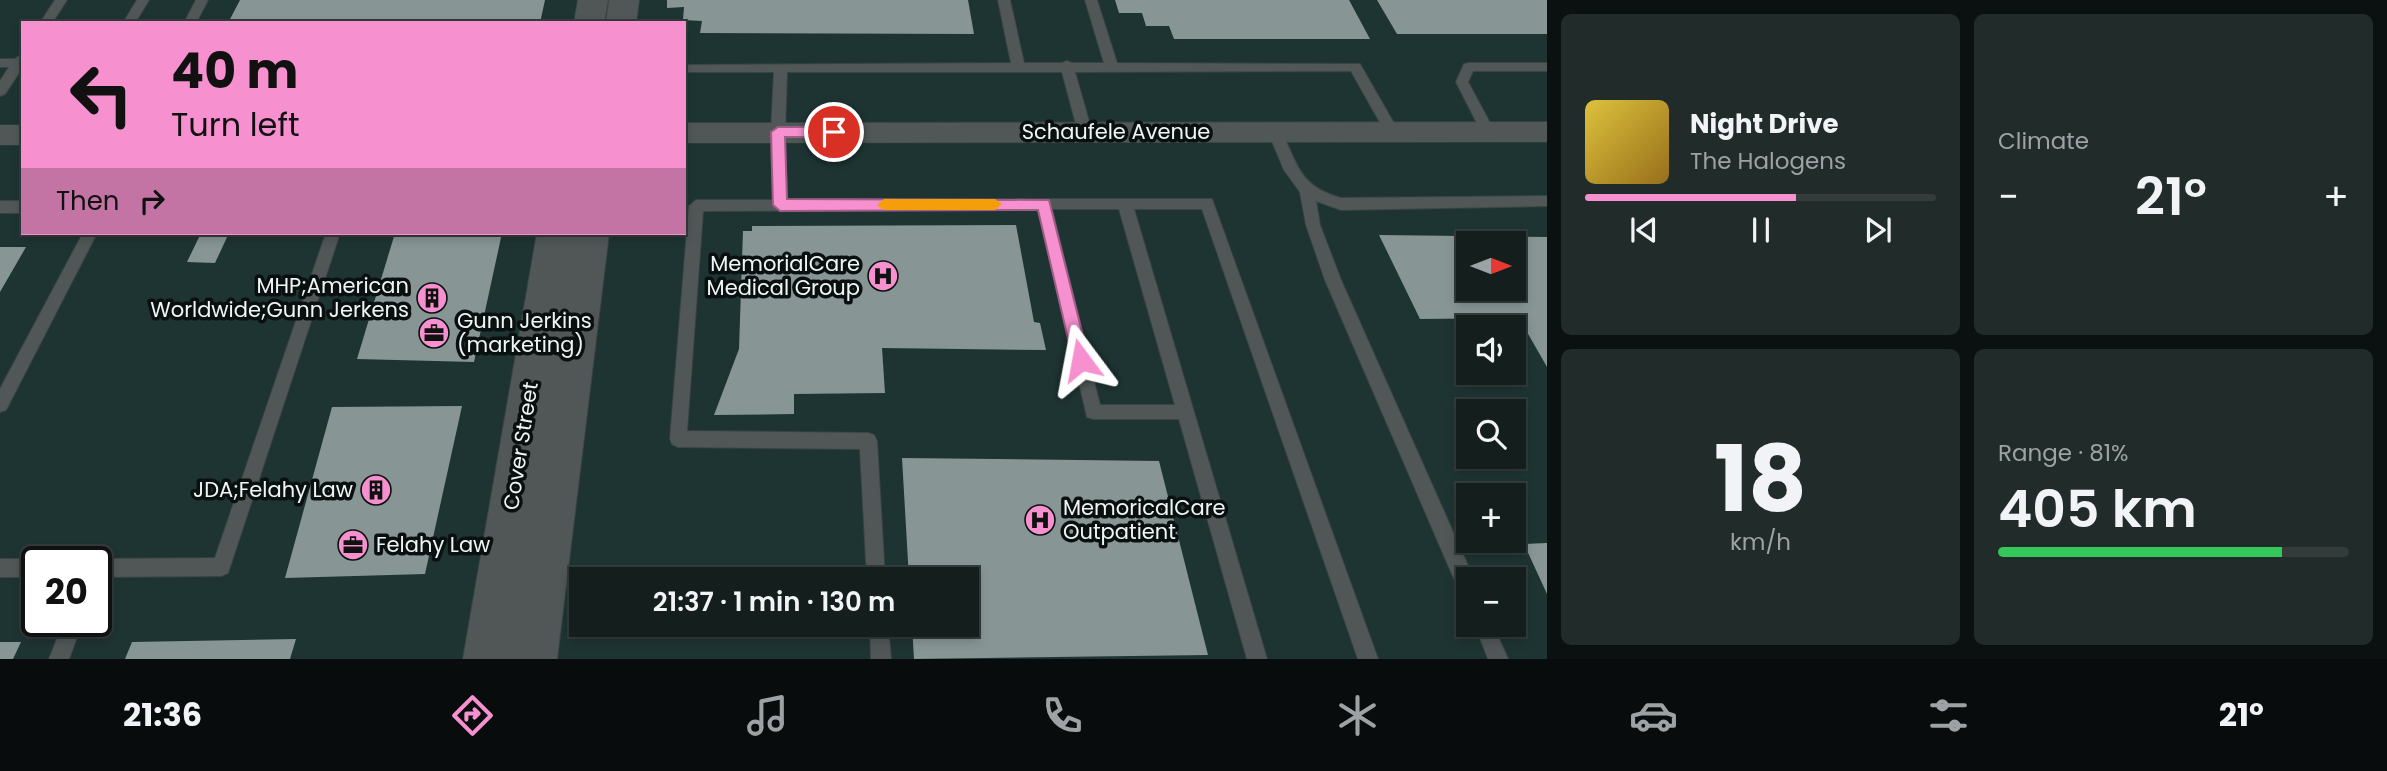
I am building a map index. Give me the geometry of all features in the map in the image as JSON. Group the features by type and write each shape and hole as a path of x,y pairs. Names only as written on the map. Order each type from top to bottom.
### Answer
{"street":[{"path":"589,21 593,0"},
{"path":"621,21 624,0"},
{"name":"Schaufele Avenue","path":"686,133 1547,132"},
{"path":"0,135 21,135"},
{"name":"Cover Street","path":"487,659 555,235"},
{"name":"Cover Street","path":"533,659 591,235"}],"lane":[{"path":"47,21 61,0"},
{"path":"130,21 143,0"},
{"path":"191,21 202,0"},
{"path":"1003,0 1018,66"},
{"path":"1091,0 1111,65"},
{"path":"0,63 21,60"},
{"path":"0,91 21,60"},
{"path":"1067,65 1085,132"},
{"path":"689,68 1067,65 1355,67 1392,132"},
{"path":"780,205 778,132 781,67"},
{"path":"1488,132 1462,82 1469,67 1547,67"},
{"path":"1275,132 1297,184 1307,193 1341,204 1547,201"},
{"path":"1307,193 1313,225 1333,280 1459,567"},
{"path":"875,567 868,441 678,439 696,206 1207,203 1368,659"},
{"path":"1044,204 1094,412 1185,412"},
{"path":"1125,204 1257,659"},
{"path":"0,207 21,207"},
{"path":"0,405 89,235"},
{"path":"112,568 221,567 332,235"},
{"path":"0,568 21,568"},
{"path":"58,659 67,637"},
{"path":"880,637 881,659"},
{"path":"1489,637 1499,659"}],"shaded area":[{"path":"0,0 1547,0 1547,659 0,659"}],"building":[{"path":"240,0 545,0 540,21 229,21"},
{"path":"667,0 968,0 974,34 700,33 702,21 683,20 684,7 667,8"},
{"path":"1115,0 1349,0 1370,39 1174,39 1169,26 1146,26 1142,13 1119,13"},
{"path":"1377,0 1547,0 1547,34 1397,34"},
{"name":"MemorialCare Medical Group","path":"1016,225 1034,322 1040,323 1046,350 882,348 885,393 794,394 794,414 714,415 739,349 743,231 752,231 752,226"},
{"path":"200,235 228,235 215,263 187,262"},
{"name":"MHP;American Worldwide;Gunn Jerkens","path":"394,235 502,235 474,362 357,359"},
{"path":"1379,235 1456,236 1456,301 1526,301 1526,237 1547,237 1547,367 1526,330 1526,315 1456,315 1456,319 1420,319"},
{"path":"0,247 26,247 0,292"},
{"name":"JDA;Felahy Law","path":"462,406 425,574 285,578 332,407"},
{"name":"MemoricalCare Outpatient","path":"902,458 1159,461 1208,655 914,659 913,637 979,637 979,567 908,567"},
{"path":"1547,543 1547,594 1526,548 1526,544"},
{"path":"296,639 290,659 125,659 132,642"},
{"path":"0,642 21,642 13,659 0,659"}],"slow traffic":[{"path":"884,205 995,204"}],"place":[{"name":"MemorialCare Medical Group","path":"883,276"},
{"name":"MHP;American Worldwide;Gunn Jerkens","path":"432,298"},
{"name":"Gunn Jerkins (marketing)","path":"434,333"},
{"name":"JDA;Felahy Law","path":"376,490"},
{"name":"MemoricalCare Outpatient","path":"1040,520"},
{"name":"Felahy Law","path":"353,545"}],"route":[{"path":"834,132 778,132 780,205 1044,204 1081,360"}]}
